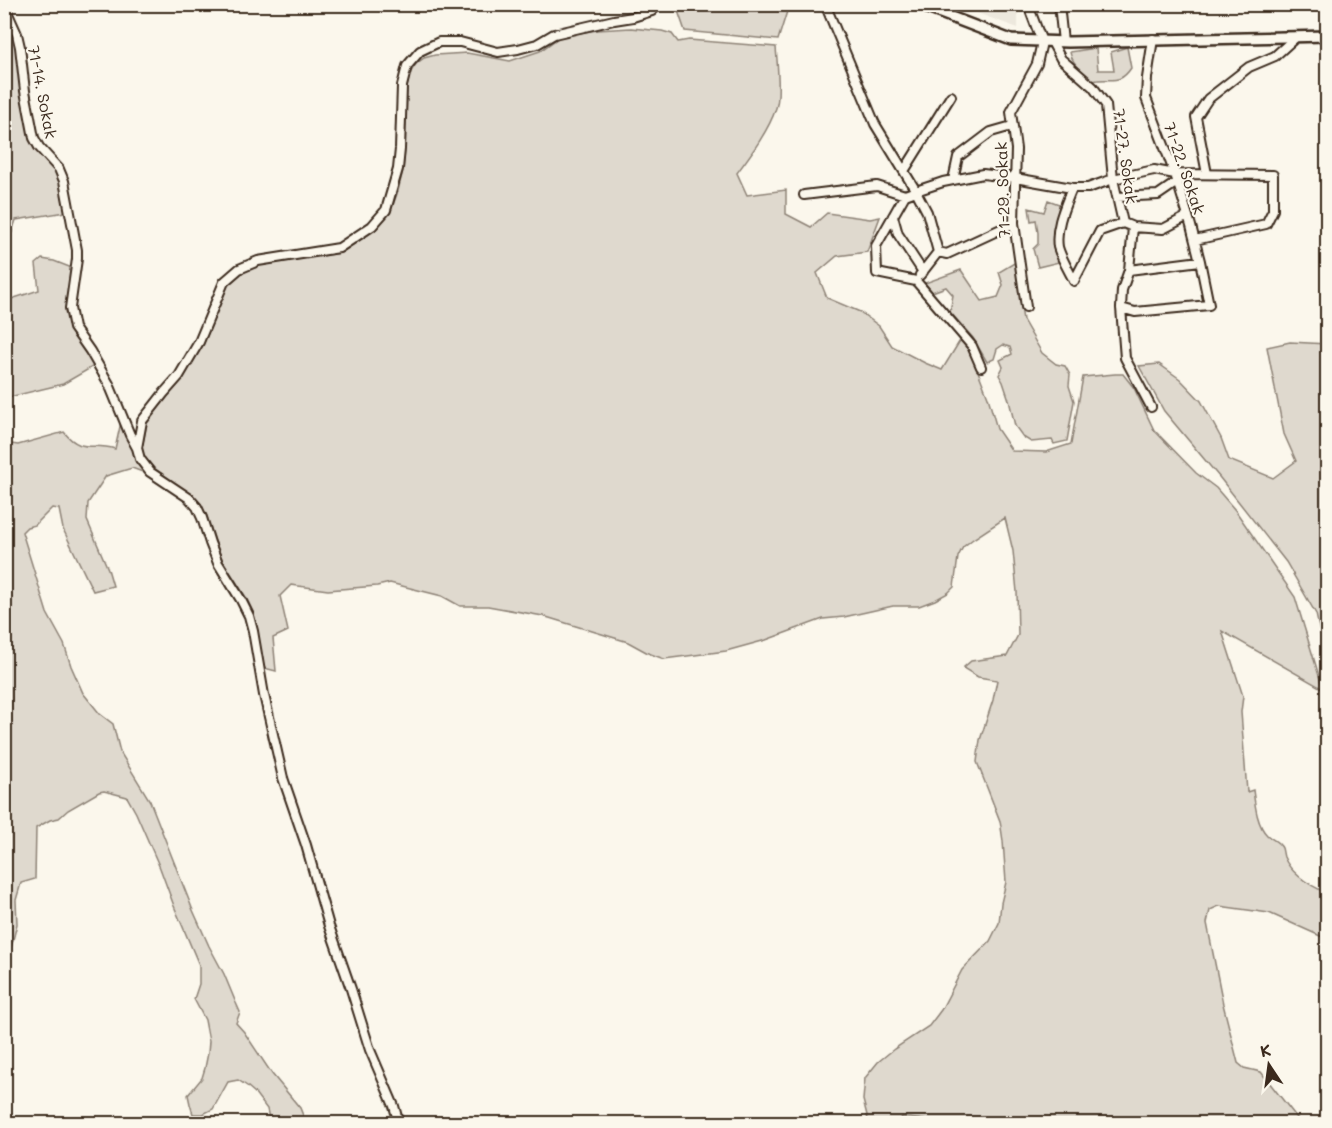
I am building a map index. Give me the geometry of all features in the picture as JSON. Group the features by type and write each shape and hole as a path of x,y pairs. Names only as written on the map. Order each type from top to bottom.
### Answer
{"street":[{"path":"137,448 142,421 179,376 199,342 224,282 240,269 258,261 339,248 372,226 386,210 398,170 402,86 406,66 420,51 440,42 460,42 498,52 518,49 537,44 554,34 652,11 658,4"},
{"path":"825,4 875,124 927,212 938,252"},
{"path":"918,4 1011,40 1063,42 1328,36"},
{"name":"71-27. Sokak","path":"1030,4 1031,13 1047,42 1093,87 1106,105 1113,179 1123,223"},
{"path":"1059,4 1063,42"},
{"name":"71-14. Sokak","path":"4,5 17,34 20,47 34,138 59,169 64,181 77,250 70,308 74,328 109,384 140,459 150,472 189,498 197,507 218,563 249,616 283,778 370,1050 394,1106 399,1124"},
{"path":"1206,174 1196,117 1208,99 1249,67 1275,56 1296,37"},
{"name":"71-22. Sokak","path":"1120,308 1135,312 1209,305 1188,216 1146,98 1153,39"},
{"name":"71-29. Sokak","path":"1026,308 1014,223 1016,149 1011,112 1047,42"},
{"path":"904,171 951,96"},
{"path":"953,180 958,157 991,132 1012,126"},
{"path":"981,367 972,346 916,281 877,273 876,246 905,195 953,180 983,174 1072,188 1088,188 1113,179 1154,170 1176,178 1206,174 1273,174 1273,210 1266,224 1195,240"},
{"path":"1116,197 1158,195 1176,178"},
{"path":"804,195 877,186 905,195"},
{"path":"1072,188 1058,234 1059,249 1074,281 1100,231 1123,223 1163,229 1188,216"},
{"path":"893,216 898,234 922,272"},
{"path":"938,252 947,254 1014,223"},
{"name":"71-27. Sokak","path":"1133,226 1129,270 1122,290 1120,308 1125,358 1151,407"},
{"path":"916,281 938,252"},
{"path":"1129,270 1200,261"}],"shaded area":[{"path":"676,4 789,5 778,40 685,31"},
{"path":"955,5 1018,5 1018,28"},
{"path":"4,14 17,47 31,139 58,174 66,212 16,220 5,245"},
{"path":"631,28 662,31 672,34 678,42 689,40 776,47 778,87 776,108 754,150 737,173 747,195 786,190 786,214 811,227 827,213 870,219 880,217 867,252 837,256 817,273 827,298 860,312 879,326 892,346 942,370 961,339 972,356 988,397 997,429 1012,451 1046,452 1071,444 1083,377 1123,374 1134,388 1154,430 1196,473 1216,488 1235,510 1295,597 1323,689 1222,631 1243,696 1241,712 1247,792 1253,790 1261,826 1267,835 1281,846 1291,869 1308,883 1327,893 1327,939 1269,913 1219,906 1210,910 1207,923 1223,1004 1238,1063 1244,1068 1261,1072 1301,1123 930,1124 924,1120 902,1117 898,1123 869,1123 863,1100 865,1078 878,1062 894,1049 929,1026 941,1010 962,970 990,941 999,923 1006,882 1003,841 1000,821 977,762 980,740 997,680 978,677 963,668 971,661 1007,656 1018,635 1013,551 1005,518 963,547 958,557 954,587 935,600 919,606 893,606 844,617 823,619 766,640 726,651 664,659 628,642 543,616 488,606 460,606 442,596 390,583 328,590 291,585 280,596 288,631 273,638 276,671 264,668 254,614 223,561 201,504 154,468 144,457 142,448 147,423 183,379 203,345 228,285 242,273 259,265 341,253 376,229 390,213 403,170 407,87 410,73 416,64 424,58 435,55 467,53 510,61 540,51 561,36 597,30"},
{"path":"1127,47 1131,68 1123,77 1114,80 1092,81 1075,64 1070,52 1096,48 1098,70 1114,70 1111,52"},
{"path":"1048,200 1059,204 1056,228 1059,262 1038,267 1033,249 1038,244 1038,233 1036,220 1031,221 1029,208 1044,212"},
{"path":"42,259 72,268 71,329 94,366 63,384 9,397 5,422 5,301 39,290 36,264"},
{"path":"1016,262 1023,320 1042,353 1056,364 1065,366 1070,375 1069,386 1074,401 1067,441 1054,444 1052,440 1031,442 1023,437 1015,426 1009,400 999,375 1003,367 1000,360 1012,354 1010,347 1003,345 997,349 994,359 987,362 973,338 950,312 953,295 946,287 932,292 925,283 961,270 982,301 998,297 1003,285 999,272"},
{"path":"1290,342 1327,344 1328,636 1321,637 1316,614 1286,562 1164,411 1139,366 1159,364 1180,379 1201,401 1221,438 1229,460 1273,478 1296,461 1284,434 1267,347"},
{"path":"121,422 148,474 132,468 106,476 88,503 87,520 113,586 93,591 63,529 59,509 52,508 35,525 27,527 22,532 47,613 64,644 83,693 100,714 113,724 120,752 150,801 192,908 240,1012 236,1023 272,1074 300,1108 306,1123 270,1123 267,1109 255,1093 238,1080 228,1082 213,1109 203,1114 193,1114 188,1095 202,1078 209,1041 205,1020 194,999 199,984 199,965 160,868 127,797 104,791 99,792 68,810 59,818 36,828 35,879 21,883 16,900 17,924 10,952 9,975 5,976 5,443 18,445 64,432 70,439 82,445 115,449"}]}
